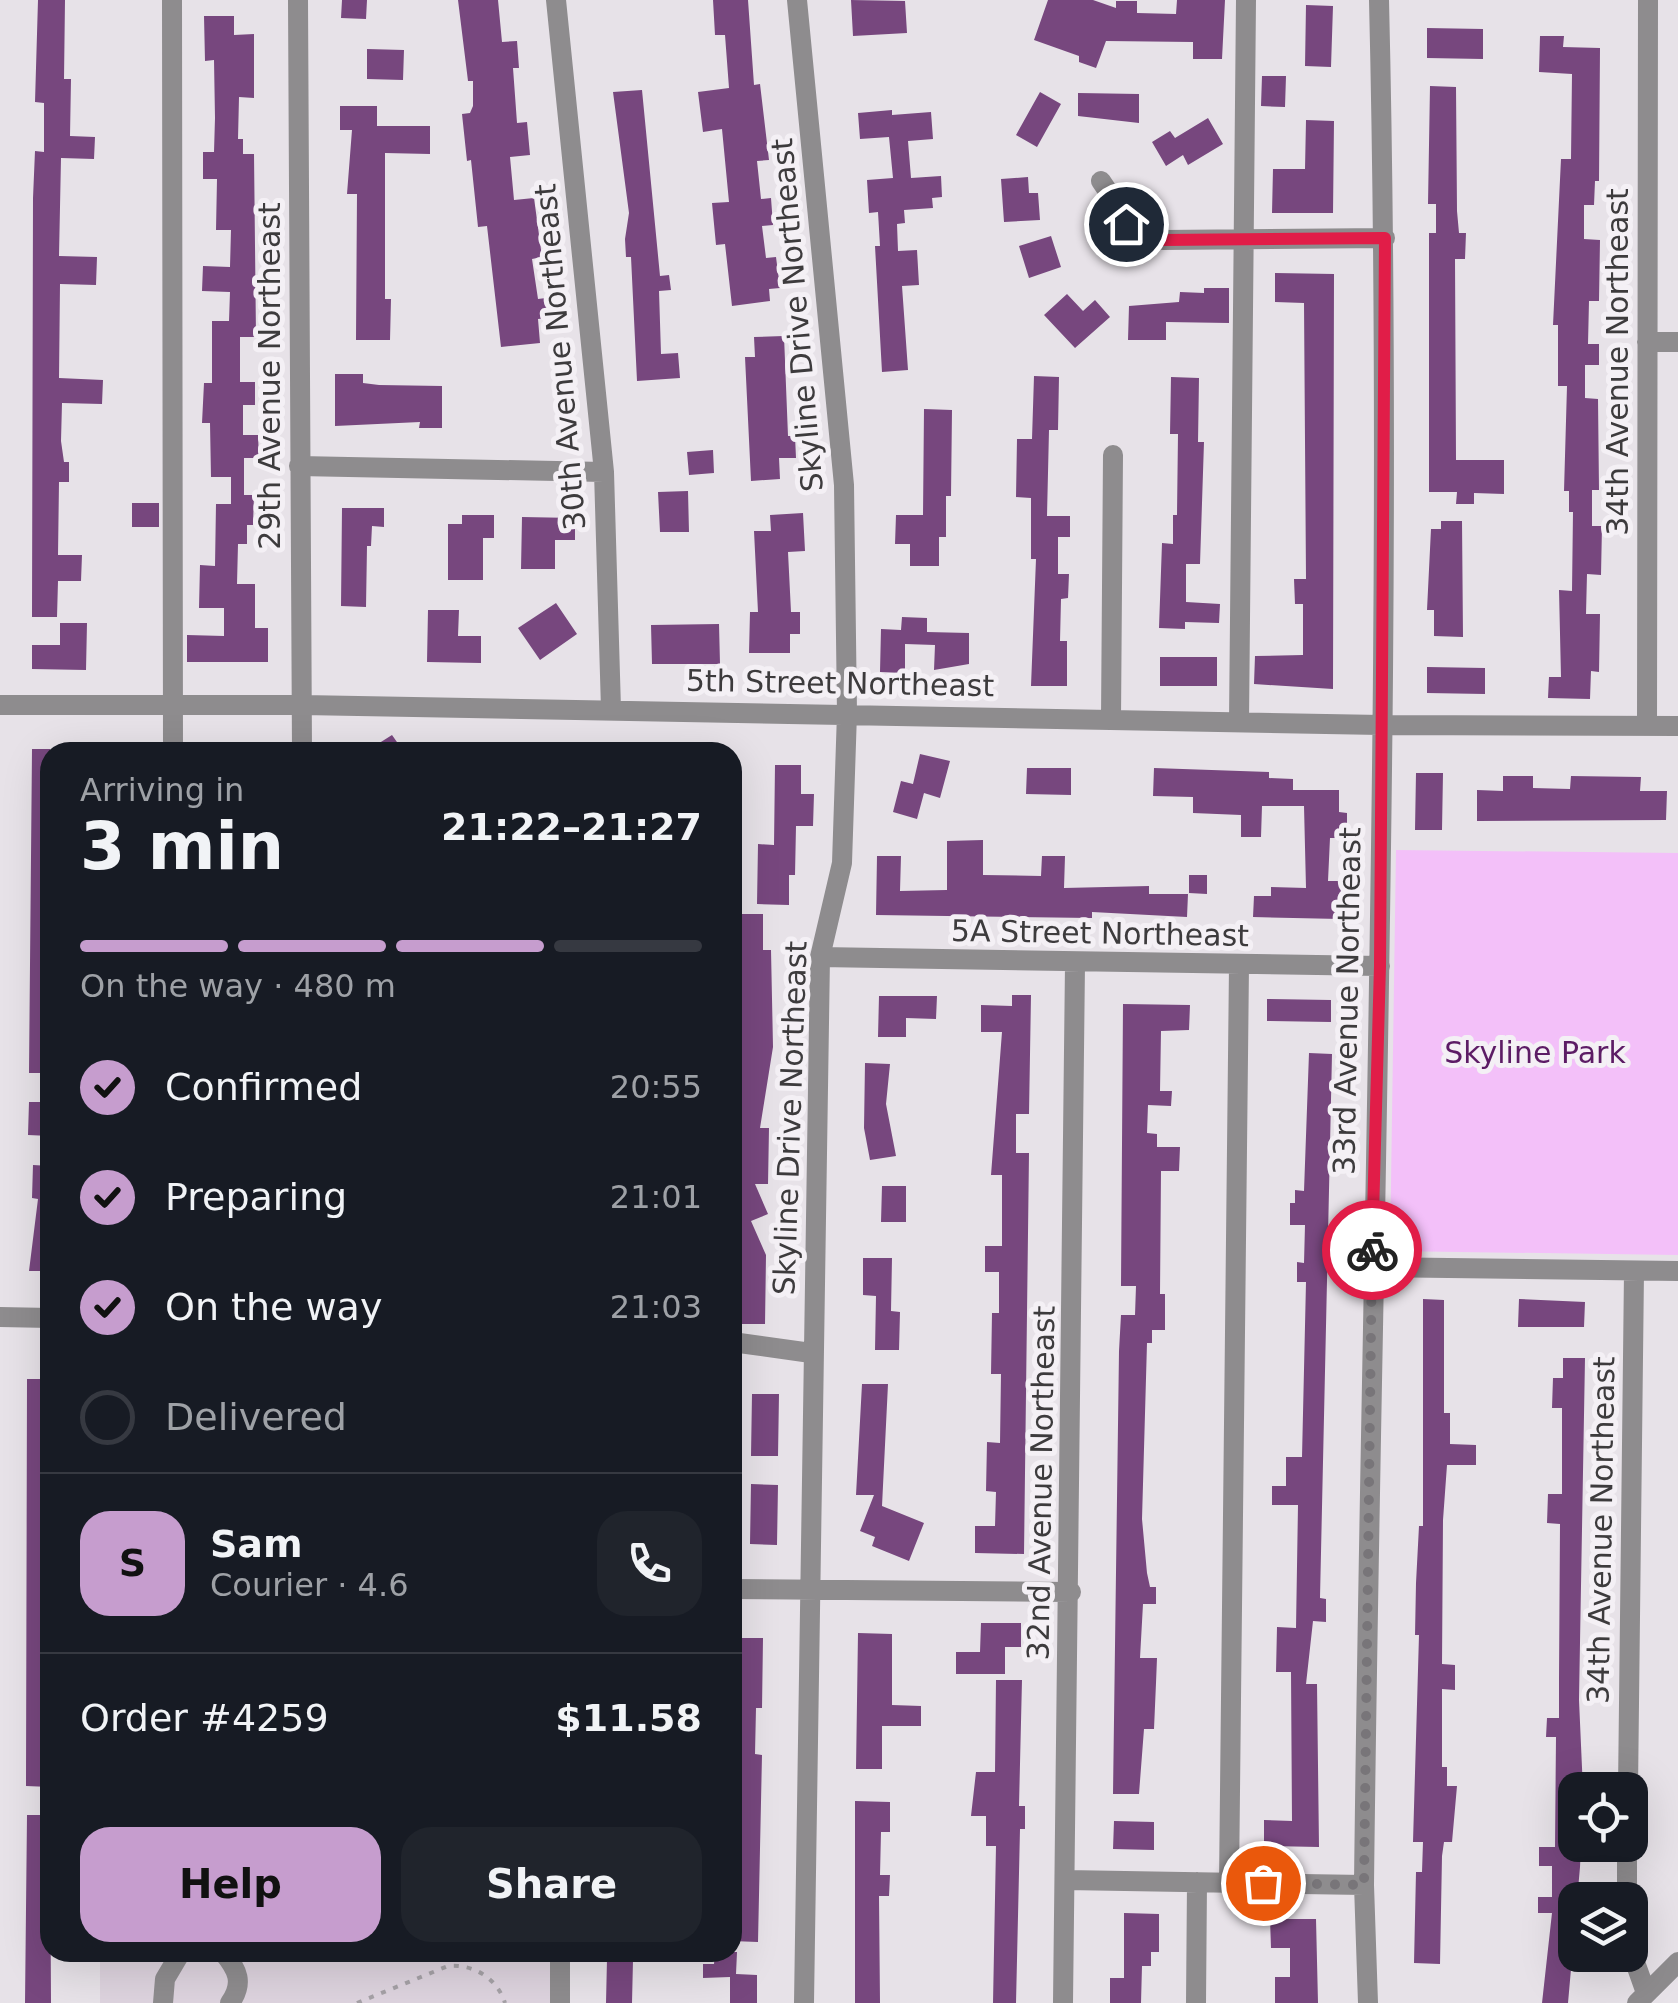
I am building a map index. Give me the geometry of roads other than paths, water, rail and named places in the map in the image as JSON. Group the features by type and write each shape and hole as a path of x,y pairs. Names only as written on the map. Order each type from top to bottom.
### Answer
{"street":[{"path":"172,0 174,742"},
{"name":"29th Avenue Northeast","path":"298,0 302,742"},
{"name":"30th Avenue Northeast","path":"556,0 604,472 612,709"},
{"name":"Skyline Drive Northeast","path":"797,0 844,484 847,712 842,862 820,957 804,2003"},
{"path":"1238,722 1247,240 1246,0"},
{"name":"33rd Avenue Northeast","path":"1368,2003 1364,1885 1371,1267 1380,966 1385,238 1380,0"},
{"name":"34th Avenue Northeast","path":"1647,725 1648,0"},
{"path":"1101,181 1138,236 1163,240 1385,238"},
{"path":"1647,342 1678,342"},
{"path":"1111,720 1113,454"},
{"path":"299,466 604,472"},
{"name":"5th Street Northeast","path":"0,704 303,704 1381,725 1678,726"},
{"name":"5A Street Northeast","path":"820,957 1380,966"},
{"name":"32nd Avenue Northeast","path":"1063,2003 1071,1592 1075,964"},
{"path":"1229,1883 1239,965"},
{"path":"1371,1267 1678,1271"},
{"name":"34th Avenue Northeast","path":"1628,1772 1634,1271"},
{"path":"0,1317 40,1318"},
{"path":"742,1343 811,1352"},
{"path":"742,1589 1071,1592"},
{"path":"1066,1880 1364,1885"},
{"path":"1196,2003 1197,1882"},
{"path":"163,2003 165,1979 175,1962"},
{"path":"230,2003 239,1990 237,1969 231,1962"},
{"path":"560,1962 560,2003"},
{"path":"1641,1998 1678,1962"},
{"path":"1635,1972 1641,1998"}],"park label":[{"name":"Skyline Park","path":"1535,1052"}]}
